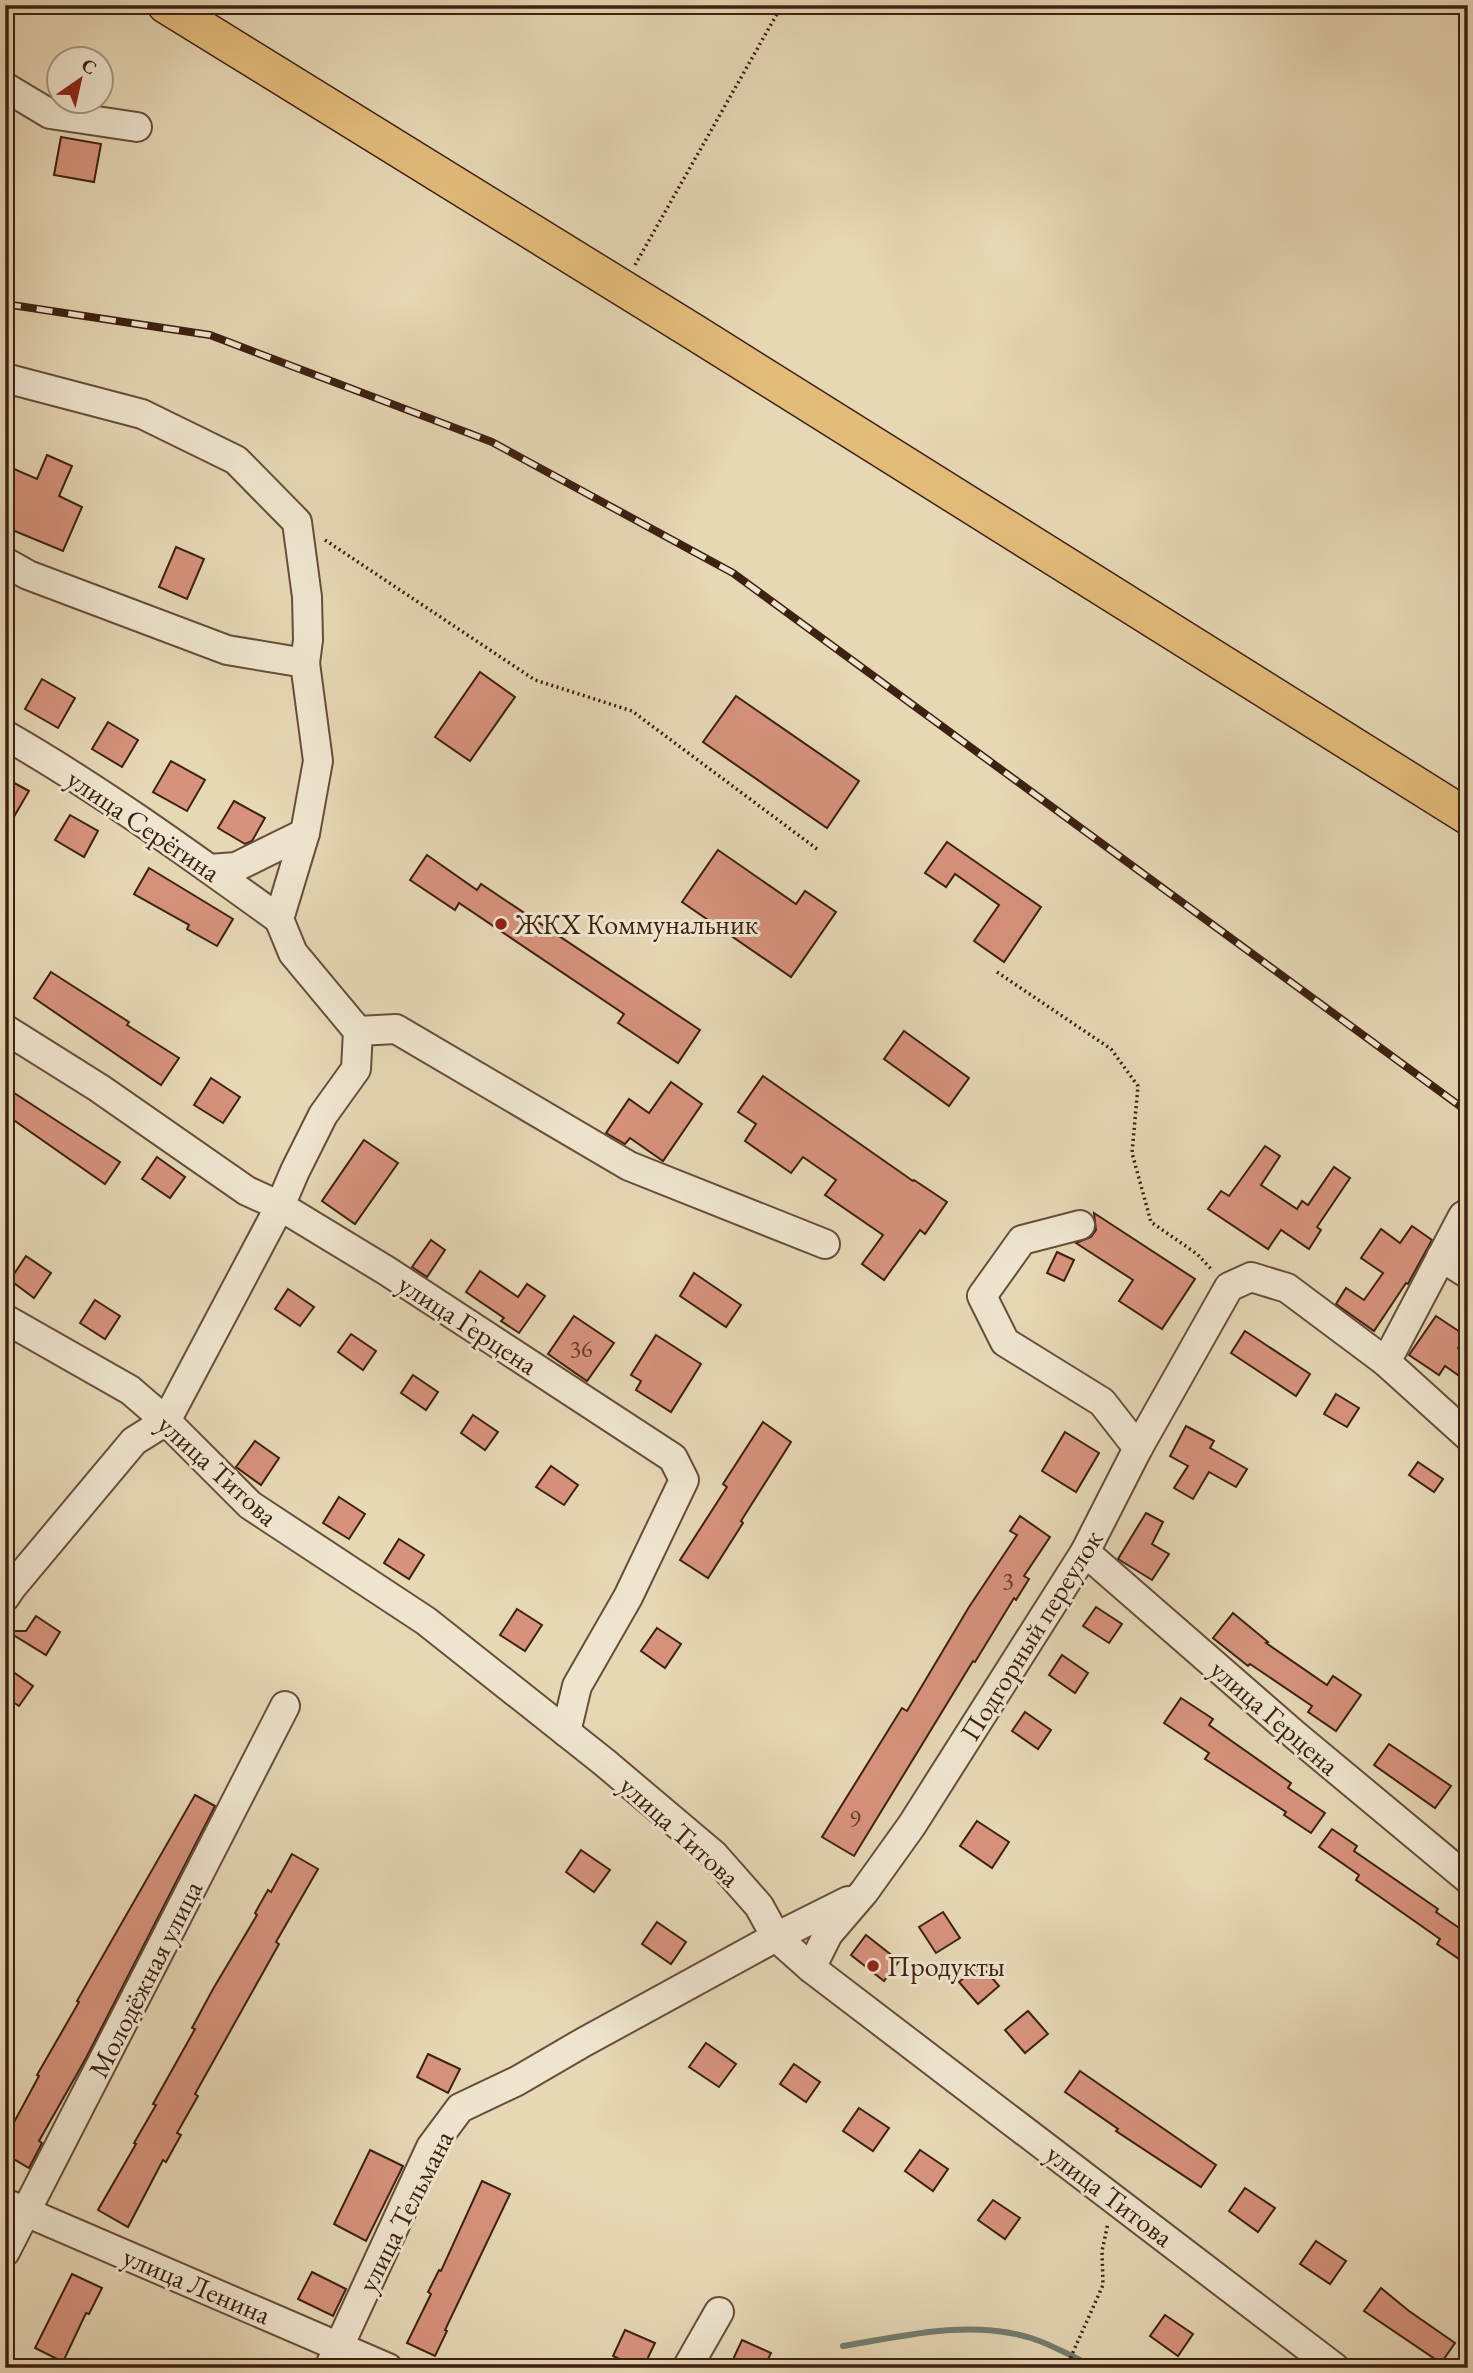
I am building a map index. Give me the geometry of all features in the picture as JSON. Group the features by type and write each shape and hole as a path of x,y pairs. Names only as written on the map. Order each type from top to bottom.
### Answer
{"main road":[{"path":"165,5 1468,817"}],"street":[{"path":"5,87 50,114 137,127"},
{"path":"5,378 142,414 236,460 297,522 307,597 308,640 305,663 318,761 305,833 279,919 293,953 358,1031 356,1069 323,1115 281,1206 166,1421 134,1441 5,1597"},
{"path":"17,568 226,650 305,663"},
{"name":"улица Серёгина","path":"5,735 48,759 279,919"},
{"path":"210,869 236,867 305,833"},
{"name":"улица Герцена","path":"5,1028 100,1088 247,1191 281,1206 387,1271 673,1458 684,1480 628,1597 576,1686 566,1732"},
{"path":"358,1031 396,1029 629,1166 825,1244"},
{"path":"1386,1362 1463,1216 1468,1213"},
{"path":"1080,1225 1022,1240 982,1296 1005,1342 1102,1402 1138,1448"},
{"path":"1441,1257 1468,1274"},
{"path":"1229,1287 1251,1277 1287,1288 1386,1362 1468,1436"},
{"name":"Подгорный переулок","path":"811,1968 828,1934 864,1892 912,1825 1085,1552 1138,1448 1229,1287"},
{"name":"улица Титова","path":"5,1319 130,1390 166,1421 250,1505 426,1621 566,1732 714,1855 759,1906 776,1937 811,1968 1335,2368"},
{"name":"улица Герцена","path":"1085,1552 1295,1735 1468,1879"},
{"name":"Молодёжная улица","path":"5,2252 15,2207 285,1706"},
{"name":"улица Тельмана","path":"333,2357 431,2147 460,2108 517,2081 776,1937 864,1892"},
{"name":"улица Ленина","path":"15,2207 333,2357 388,2368"},
{"path":"687,2368 719,2312"}],"path":[{"path":"622,288 782,5"},
{"path":"297,522 536,680 632,711 817,849"},
{"path":"997,972 1111,1049 1118,1058 1138,1086 1132,1153 1151,1222 1197,1254 1229,1287"},
{"path":"1066,2368 1103,2285 1102,2251 1113,2197"}],"building":[{"path":"61,137 101,144 94,182 54,175"},
{"path":"47,455 72,466 59,496 82,507 63,551 5,527 5,465 37,479"},
{"path":"176,547 204,559 187,599 159,587"},
{"path":"480,672 515,697 470,761 435,737"},
{"path":"42,679 75,698 58,728 25,709"},
{"path":"736,696 859,781 827,828 703,742"},
{"path":"108,722 138,740 122,767 92,749"},
{"path":"171,761 205,780 187,811 153,792"},
{"path":"5,778 29,791 5,832"},
{"path":"234,801 265,818 252,841 245,844 218,828"},
{"path":"70,815 98,831 84,857 55,840"},
{"path":"947,842 1041,907 1004,962 974,941 999,905 955,874 946,887 925,873"},
{"path":"718,850 796,904 805,891 836,912 791,977 682,902"},
{"path":"427,855 477,890 481,884 700,1030 678,1063 618,1023 624,1014 459,903 455,910 410,880"},
{"path":"149,868 233,919 217,946 187,929 189,925 134,894"},
{"path":"51,972 179,1058 161,1085 34,998"},
{"path":"904,1031 969,1078 949,1106 884,1059"},
{"path":"763,1076 947,1202 925,1234 920,1230 884,1280 862,1264 883,1235 825,1195 836,1180 803,1157 791,1173 745,1141 756,1124 738,1112"},
{"path":"211,1078 240,1097 223,1123 194,1105"},
{"path":"671,1082 702,1104 663,1161 630,1138 625,1144 606,1133 629,1099 649,1113"},
{"path":"5,1087 120,1162 105,1184 5,1114"},
{"path":"364,1140 398,1163 355,1224 322,1201"},
{"path":"1265,1146 1280,1156 1261,1185 1297,1209 1302,1201 1308,1205 1334,1167 1350,1178 1317,1227 1321,1230 1309,1249 1281,1230 1268,1249 1208,1209 1221,1191 1229,1196"},
{"path":"157,1157 185,1177 170,1198 142,1179"},
{"path":"1094,1213 1195,1279 1162,1329 1119,1301 1133,1280 1076,1243 1091,1237 1096,1230"},
{"path":"1412,1226 1432,1240 1408,1284 1406,1283 1374,1331 1336,1304 1346,1288 1364,1300 1383,1273 1361,1258 1381,1229 1400,1243"},
{"path":"431,1240 445,1250 427,1277 412,1267"},
{"path":"1057,1252 1074,1260 1064,1281 1047,1273"},
{"path":"26,1256 51,1273 34,1298 10,1280"},
{"path":"480,1271 518,1297 527,1284 545,1296 519,1333 501,1321 504,1318 466,1292"},
{"path":"694,1273 741,1305 726,1327 680,1296"},
{"path":"288,1289 314,1307 300,1326 275,1309"},
{"path":"95,1300 120,1316 105,1339 80,1323"},
{"path":"574,1316 614,1343 587,1381 548,1354"},
{"path":"1436,1316 1466,1336 1458,1348 1468,1356 1468,1360 1458,1375 1445,1366 1439,1375 1409,1355"},
{"path":"1245,1331 1310,1374 1296,1396 1231,1353"},
{"path":"351,1334 376,1351 363,1370 338,1352"},
{"path":"656,1335 701,1364 671,1412 636,1390 641,1381 631,1375"},
{"path":"413,1375 438,1392 426,1410 401,1393"},
{"path":"1336,1394 1359,1408 1347,1427 1324,1414"},
{"path":"473,1415 498,1432 485,1450 461,1433"},
{"path":"763,1422 791,1442 708,1578 680,1560 727,1487 723,1484"},
{"path":"1186,1426 1214,1441 1210,1448 1247,1469 1236,1487 1209,1472 1193,1499 1174,1488 1188,1466 1170,1456"},
{"path":"1065,1432 1099,1453 1076,1492 1042,1471"},
{"path":"255,1441 279,1458 261,1485 236,1467"},
{"path":"1418,1462 1443,1479 1434,1492 1409,1475"},
{"path":"551,1466 578,1485 564,1505 536,1487"},
{"path":"339,1497 365,1514 349,1539 323,1523"},
{"path":"1146,1513 1163,1522 1152,1544 1169,1554 1152,1580 1118,1559"},
{"path":"1020,1516 1050,1537 1024,1576 1029,1579 1016,1600 1014,1598 975,1662 973,1661 854,1856 822,1837 902,1708 907,1711 969,1607 1017,1535 1010,1531"},
{"path":"399,1539 424,1555 409,1579 384,1563"},
{"path":"1096,1607 1122,1624 1109,1643 1083,1626"},
{"path":"517,1609 542,1625 525,1651 500,1635"},
{"path":"1233,1613 1268,1642 1266,1643 1327,1685 1333,1676 1361,1695 1336,1731 1308,1712 1312,1706 1250,1664 1248,1666 1213,1638"},
{"path":"36,1616 60,1632 46,1655 7,1631 26,1631"},
{"path":"657,1628 681,1644 665,1668 641,1651"},
{"path":"1062,1655 1088,1673 1075,1693 1049,1675"},
{"path":"5,1666 33,1686 19,1706 5,1697"},
{"path":"1181,1698 1213,1719 1209,1725 1291,1783 1288,1788 1325,1813 1311,1833 1284,1815 1286,1812 1205,1759 1209,1753 1164,1723"},
{"path":"1025,1712 1051,1730 1038,1749 1012,1731"},
{"path":"1389,1744 1451,1786 1435,1808 1374,1765"},
{"path":"195,1795 215,1806 86,2058 39,2141 42,2143 29,2168 5,2154 5,2139 39,2076 37,2075 79,2002 77,2001"},
{"path":"977,1821 1009,1842 992,1868 960,1846"},
{"path":"1332,1829 1357,1846 1354,1851 1438,1909 1436,1912 1468,1934 1468,1965 1437,1944 1440,1939 1356,1880 1359,1875 1319,1847"},
{"path":"581,1850 610,1870 594,1892 566,1872"},
{"path":"292,1854 318,1869 195,2094 198,2096 177,2133 181,2135 166,2162 163,2160 128,2227 98,2210 136,2144 134,2143 156,2105 153,2104 195,2029 192,2028 213,1989 257,1915 255,1913 268,1890 271,1892"},
{"path":"943,1912 960,1938 936,1953 919,1927"},
{"path":"657,1922 686,1942 671,1964 642,1944"},
{"path":"866,1935 899,1961 884,1981 851,1955"},
{"path":"980,1964 999,1986 978,2004 959,1982"},
{"path":"1028,2011 1048,2034 1025,2053 1005,2030"},
{"path":"706,2043 736,2064 719,2087 689,2067"},
{"path":"428,2054 460,2069 448,2093 417,2077"},
{"path":"794,2064 820,2082 806,2102 780,2084"},
{"path":"1080,2071 1216,2165 1201,2187 1116,2131 1118,2129 1065,2092"},
{"path":"859,2108 889,2128 873,2151 843,2131"},
{"path":"370,2150 403,2166 366,2241 334,2224"},
{"path":"920,2150 948,2169 933,2191 905,2171"},
{"path":"482,2181 510,2194 435,2356 407,2343 431,2294 428,2292 439,2270 441,2271"},
{"path":"1245,2188 1275,2208 1258,2232 1229,2211"},
{"path":"993,2200 1020,2218 1005,2239 978,2220"},
{"path":"1316,2241 1346,2261 1330,2284 1300,2264"},
{"path":"312,2272 346,2289 333,2316 298,2299"},
{"path":"72,2274 102,2288 89,2314 86,2313 63,2362 35,2348"},
{"path":"1381,2288 1455,2343 1441,2363 1364,2311"},
{"path":"1165,2315 1193,2334 1178,2356 1150,2336"},
{"path":"625,2330 655,2343 643,2368 613,2356"},
{"path":"742,2340 771,2353 764,2368 729,2368"}],"waterway":[{"path":"843,2346 937,2331 1008,2332 1056,2348 1096,2368"}],"railway":[{"path":"5,304 210,335 492,442 733,573 1468,1112"}],"place":[{"name":"ЖКХ Коммунальник","path":"501,924"},
{"name":"Продукты","path":"873,1966"}]}
